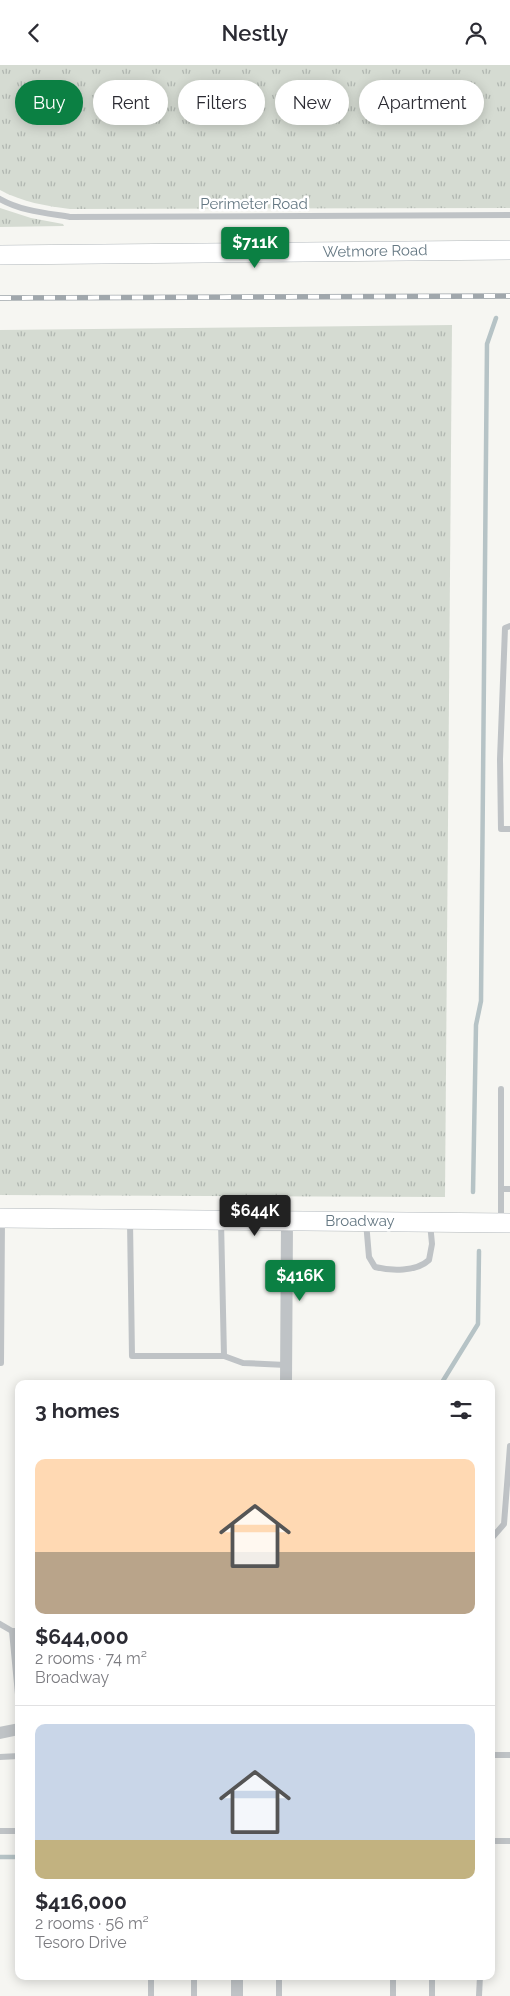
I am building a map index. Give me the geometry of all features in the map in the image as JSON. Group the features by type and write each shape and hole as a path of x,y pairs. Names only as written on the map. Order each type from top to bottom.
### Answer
{"main road":[{"name":"Wetmore Road","path":"0,255 510,250"},
{"name":"Broadway","path":"1,1218 506,1223"}],"street":[{"path":"286,1380 287,1221"},
{"path":"0,1733 15,1730"},
{"path":"236,1996 237,1980"}],"lane":[{"name":"Perimeter Road","path":"0,199 9,204 37,212 70,217 510,215"},
{"path":"510,626 505,628 500,785 501,829 510,829"},
{"path":"501,1089 501,1189 506,1223"},
{"path":"501,1189 510,1189"},
{"path":"1,1218 1,1363"},
{"path":"130,1219 132,1356 224,1356 243,1363 286,1365"},
{"path":"222,1220 224,1356"},
{"path":"366,1221 369,1257 375,1267 387,1270 422,1266 429,1260 432,1244 430,1222"},
{"path":"495,1535 504,1525 510,1446"},
{"path":"0,1624 15,1631"},
{"path":"495,1755 510,1755"},
{"path":"0,1757 15,1756"},
{"path":"0,1831 15,1831"},
{"path":"495,1841 510,1841"},
{"path":"151,1980 151,1996"},
{"path":"194,1980 194,1996"},
{"path":"279,1980 279,1996"},
{"path":"393,1980 393,1996"},
{"path":"432,1980 432,1996"},
{"path":"479,1996 480,1980"}],"green space":[{"path":"0,65 510,65 510,208 70,209 43,205 0,190"},
{"path":"0,208 31,218 63,224 64,226 0,227"},
{"path":"452,325 445,1197 0,1195 0,330"}],"waterway":[{"path":"473,1192 476,1025 481,1001 487,344 496,318"},
{"path":"443,1380 478,1324 479,1251"},
{"path":"0,1857 15,1857"}],"railway":[{"path":"0,298 510,296"}]}
